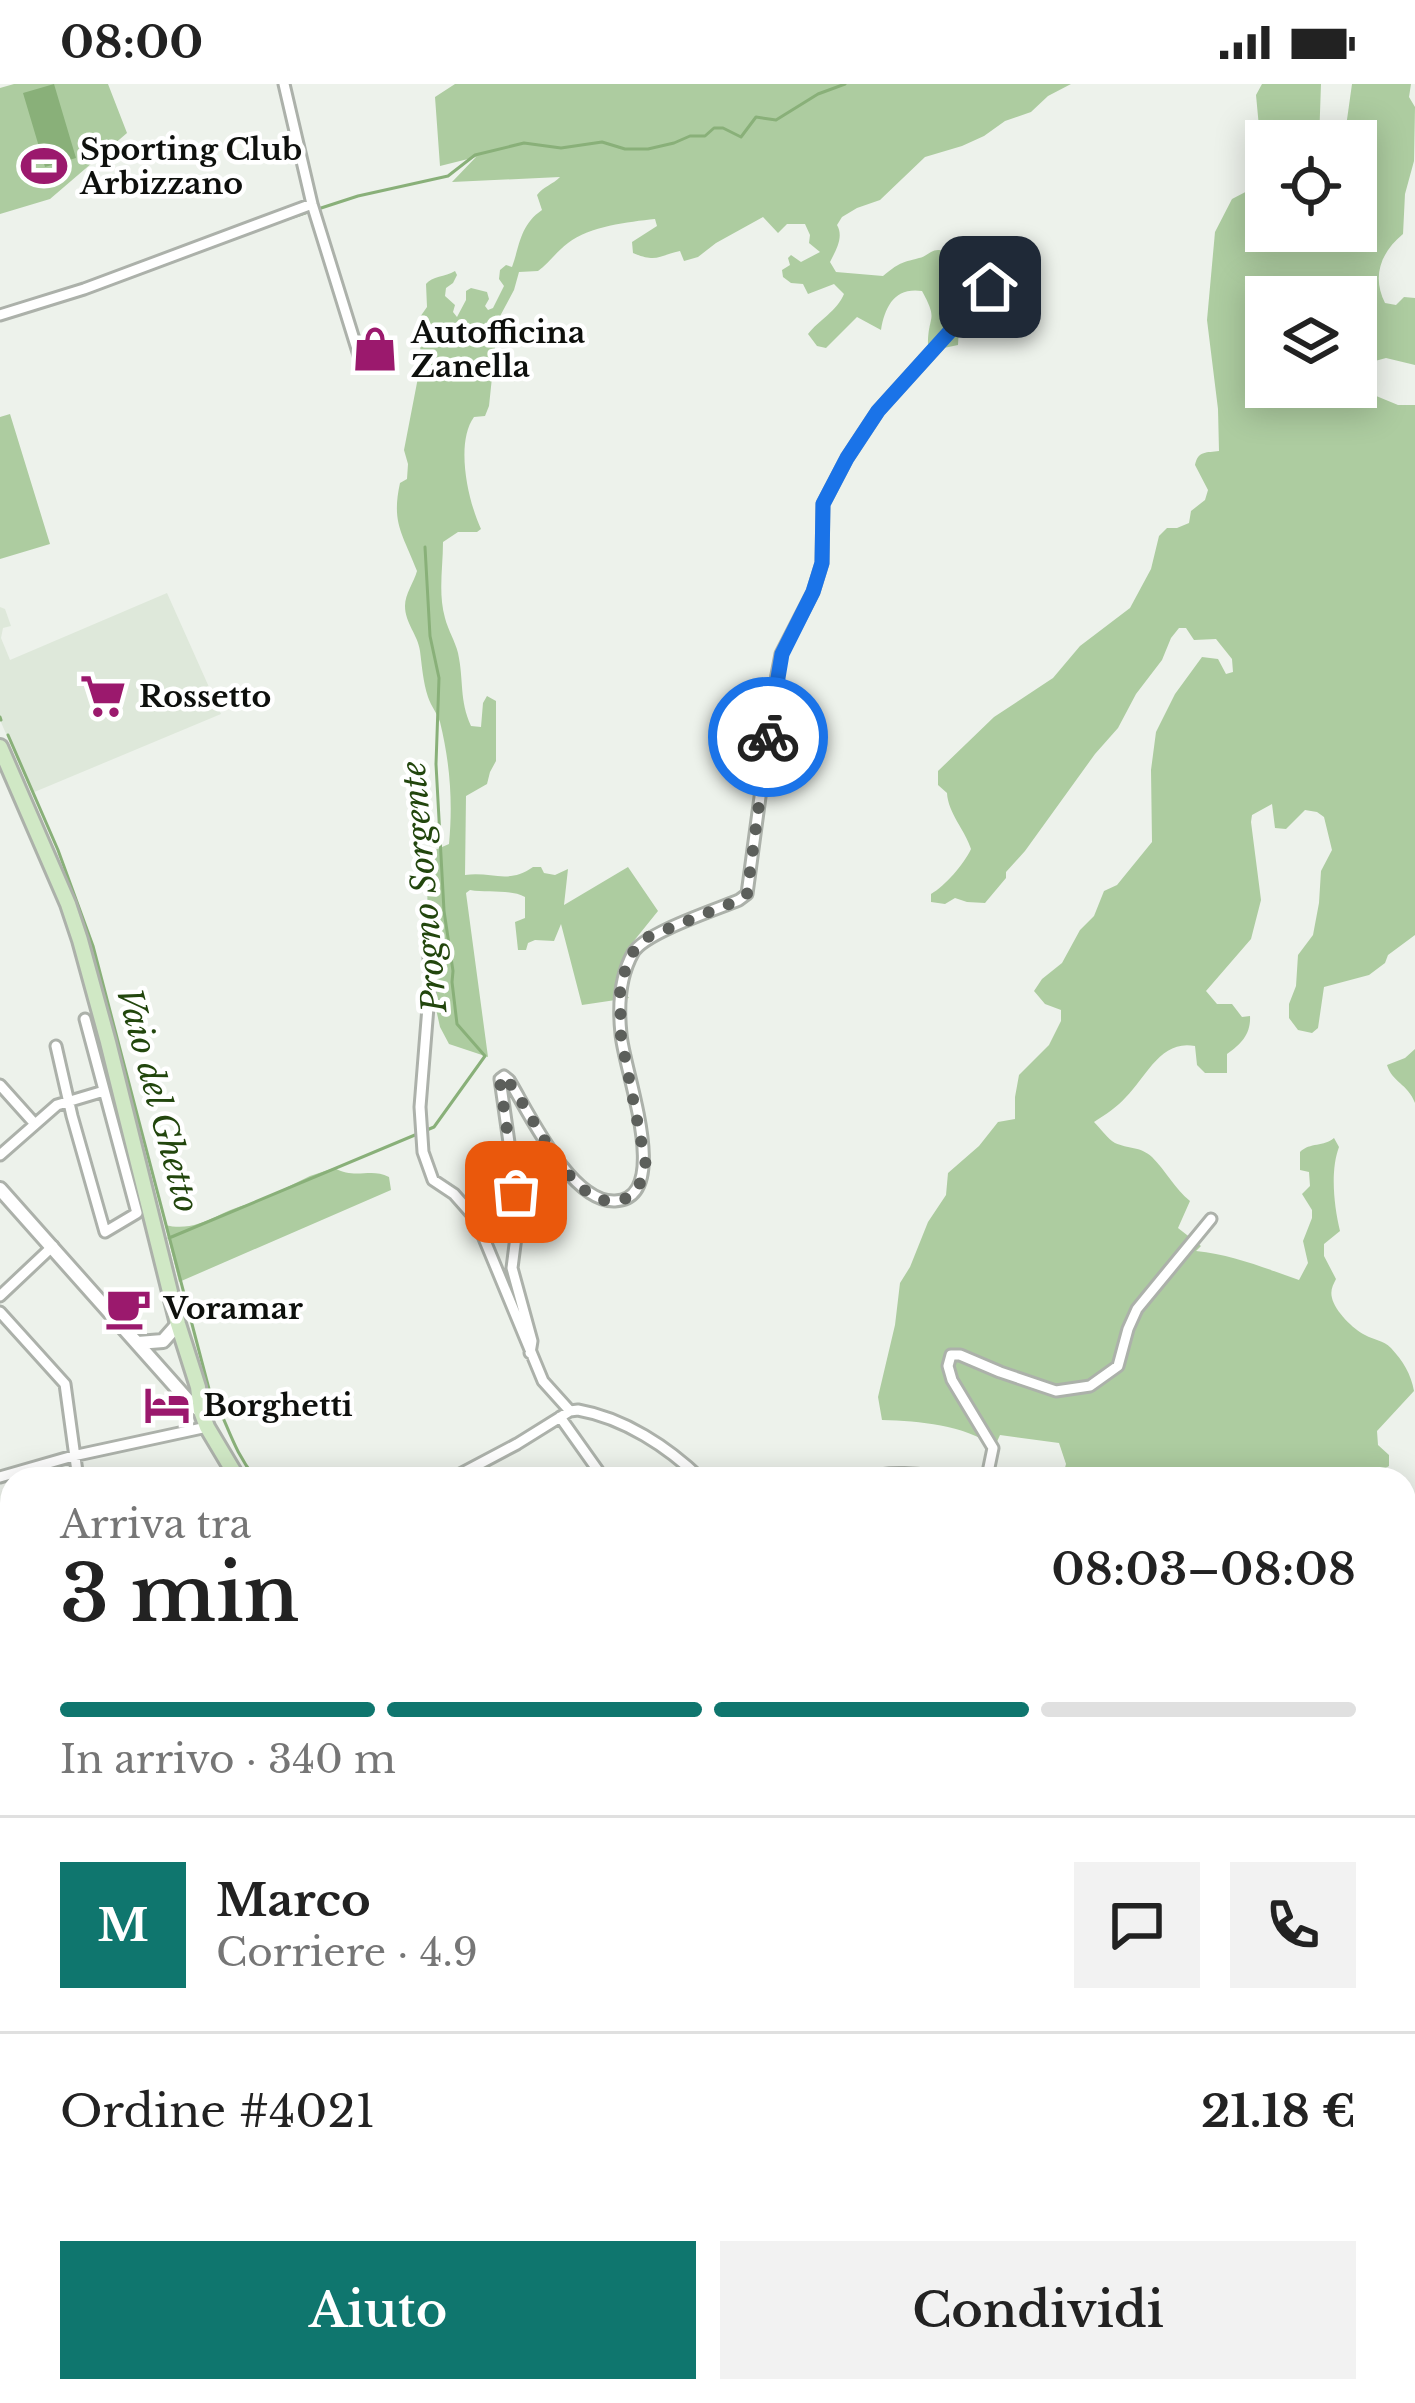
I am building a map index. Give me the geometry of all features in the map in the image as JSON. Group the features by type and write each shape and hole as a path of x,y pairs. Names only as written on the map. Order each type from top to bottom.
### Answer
{"main road":[{"path":"0,747 80,940 201,1411 231,1467"}],"street":[{"path":"284,84 312,204 362,365"},
{"path":"0,315 84,289 312,204"},
{"path":"530,1353 532,1341 512,1268 516,1192 500,1079 506,1077 561,1165 586,1191 610,1202 633,1194 646,1166 621,1037 620,986 626,968 634,950 648,937 747,894 778,669 822,563 823,504 878,411 990,287"},
{"path":"428,935 430,982 420,1107 423,1152 434,1180 476,1219 543,1381 569,1412 598,1467"},
{"path":"56,1046 105,1232 137,1213 85,1019"},
{"path":"0,1085 35,1124"},
{"path":"0,1155 57,1105 104,1090"},
{"path":"0,1189 201,1411"},
{"path":"990,1467 993,1448 952,1380 951,1355 1056,1391 1090,1386 1118,1366 1136,1309 1211,1219"},
{"path":"0,1296 53,1246"},
{"path":"0,1312 65,1384 75,1467"},
{"path":"138,1343 163,1341 178,1324"},
{"path":"474,1467 569,1412 644,1436 687,1467"},
{"path":"35,1467 207,1427"}],"shaded area":[{"path":"54,84 76,158 45,167 23,93"},
{"name":"Sporting Club Arbizzano","path":"108,84 127,133 50,199 0,214 0,88"},
{"path":"455,84 1071,84 984,136 925,157 880,200 857,208 837,225 839,239 830,262 836,272 883,276 935,250 955,257 972,284 960,309 958,345 939,349 928,344 930,308 922,291 913,291 893,300 881,330 857,317 826,348 817,346 808,334 844,294 834,284 808,294 803,284 783,277 791,255 801,262 820,252 809,243 805,224 787,224 778,233 763,217 684,261 680,251 653,258 633,253 632,242 657,226 655,219 587,232 538,271 519,272 498,320 489,406 485,416 474,417 465,442 468,488 481,529 458,532 443,542 443,609 458,653 471,726 481,727 487,696 496,701 496,761 487,784 466,796 465,875 507,876 541,867 544,873 555,875 568,869 564,905 628,867 658,911 633,942 638,954 631,958 622,988 629,998 582,1005 561,924 554,941 535,940 526,950 518,950 515,922 525,918 525,897 506,892 466,893 488,1057 449,1044 432,991 428,865 435,850 449,844 450,783 440,722 428,697 419,645 406,612 406,597 417,571 397,509 400,483 407,479 404,450 421,362 419,325 427,307 426,284 455,271 445,296 455,305 457,317 471,288 487,292 485,306 493,308 504,286 500,270 512,267 525,229 542,210 537,195 560,177 452,182 476,157 440,166 435,97"},
{"path":"1262,84 1321,84 1320,120 1258,120 1256,95"},
{"path":"1352,84 1411,84 1414,161 1405,194 1403,234 1384,257 1379,275 1385,303 1396,305 1404,297 1415,298 1415,365 1377,360 1377,276 1245,276 1245,408 1377,408 1377,396 1398,405 1415,405 1415,935 1369,975 1324,987 1318,1028 1312,1033 1298,1030 1289,1018 1289,1004 1296,986 1298,955 1313,935 1321,871 1332,850 1324,817 1317,812 1305,810 1286,829 1275,828 1272,804 1252,815 1261,900 1251,939 1206,991 1217,1004 1232,1004 1242,1017 1250,1016 1244,1038 1227,1054 1227,1073 1205,1073 1197,1065 1195,1046 1173,1048 1155,1061 1122,1101 1094,1122 1115,1143 1152,1157 1190,1201 1178,1228 1201,1246 1196,1251 1299,1280 1308,1263 1303,1241 1312,1218 1302,1194 1310,1186 1309,1172 1300,1170 1300,1152 1334,1138 1339,1147 1334,1189 1340,1231 1324,1244 1324,1256 1336,1279 1332,1298 1350,1324 1395,1353 1414,1391 1377,1431 1378,1445 1389,1455 1387,1467 1065,1467 1059,1443 1000,1435 995,1446 941,1426 882,1420 878,1397 900,1283 946,1195 948,1173 998,1122 1015,1119 1019,1075 1049,1045 1061,1021 1061,1010 1045,1004 1034,991 1062,963 1080,930 1094,916 1104,891 1117,885 1152,842 1151,770 1156,732 1175,694 1202,657 1218,659 1226,674 1233,672 1232,659 1216,639 1194,640 1186,628 1179,628 1118,728 985,903 955,898 945,904 931,902 931,894 954,874 971,849 947,793 938,785 938,771 994,717 1053,678 1080,646 1130,608 1151,569 1159,536 1167,528 1189,523 1191,511 1205,500 1208,490 1196,460 1219,451 1207,320 1215,232 1232,199 1245,192 1245,252 1377,252 1377,120 1347,120"},
{"path":"10,414 50,544 0,559 0,417"},
{"path":"167,593 221,714 32,793 0,720 0,607 11,626 3,628 1,638 10,660"},
{"path":"1415,1049 1415,1103 1387,1065"},
{"path":"334,1168 382,1174 389,1177 391,1190 179,1282 165,1225 201,1223"}],"waterway":[{"path":"318,209 448,176 475,155 524,143 561,148 602,142 648,149 705,136 714,128 741,137 756,117 776,120 818,94 845,84"},
{"path":"266,226 308,212"},
{"path":"0,310 92,281"},
{"name":"Progno Sorgente","path":"169,1238 434,1127 485,1056 457,1024 452,982 436,764 439,678 430,636 425,547"},
{"name":"Vaio del Ghetto","path":"8,735 93,946 209,1389 248,1467"}],"way so far":[{"path":"516,1192 500,1082 504,1076 561,1165 586,1191 610,1202 623,1200 640,1185 646,1166 621,1037 620,986 634,950 648,937 747,894 768,737"}],"place":[{"name":"Sporting Club Arbizzano","path":"44,166"},
{"name":"Autofficina Zanella","path":"375,349"},
{"name":"Rossetto","path":"103,696"},
{"name":"Voramar","path":"128,1308"},
{"name":"Borghetti","path":"167,1405"}],"route":[{"path":"768,737 782,654 822,563 823,504 878,411 990,287"}]}
